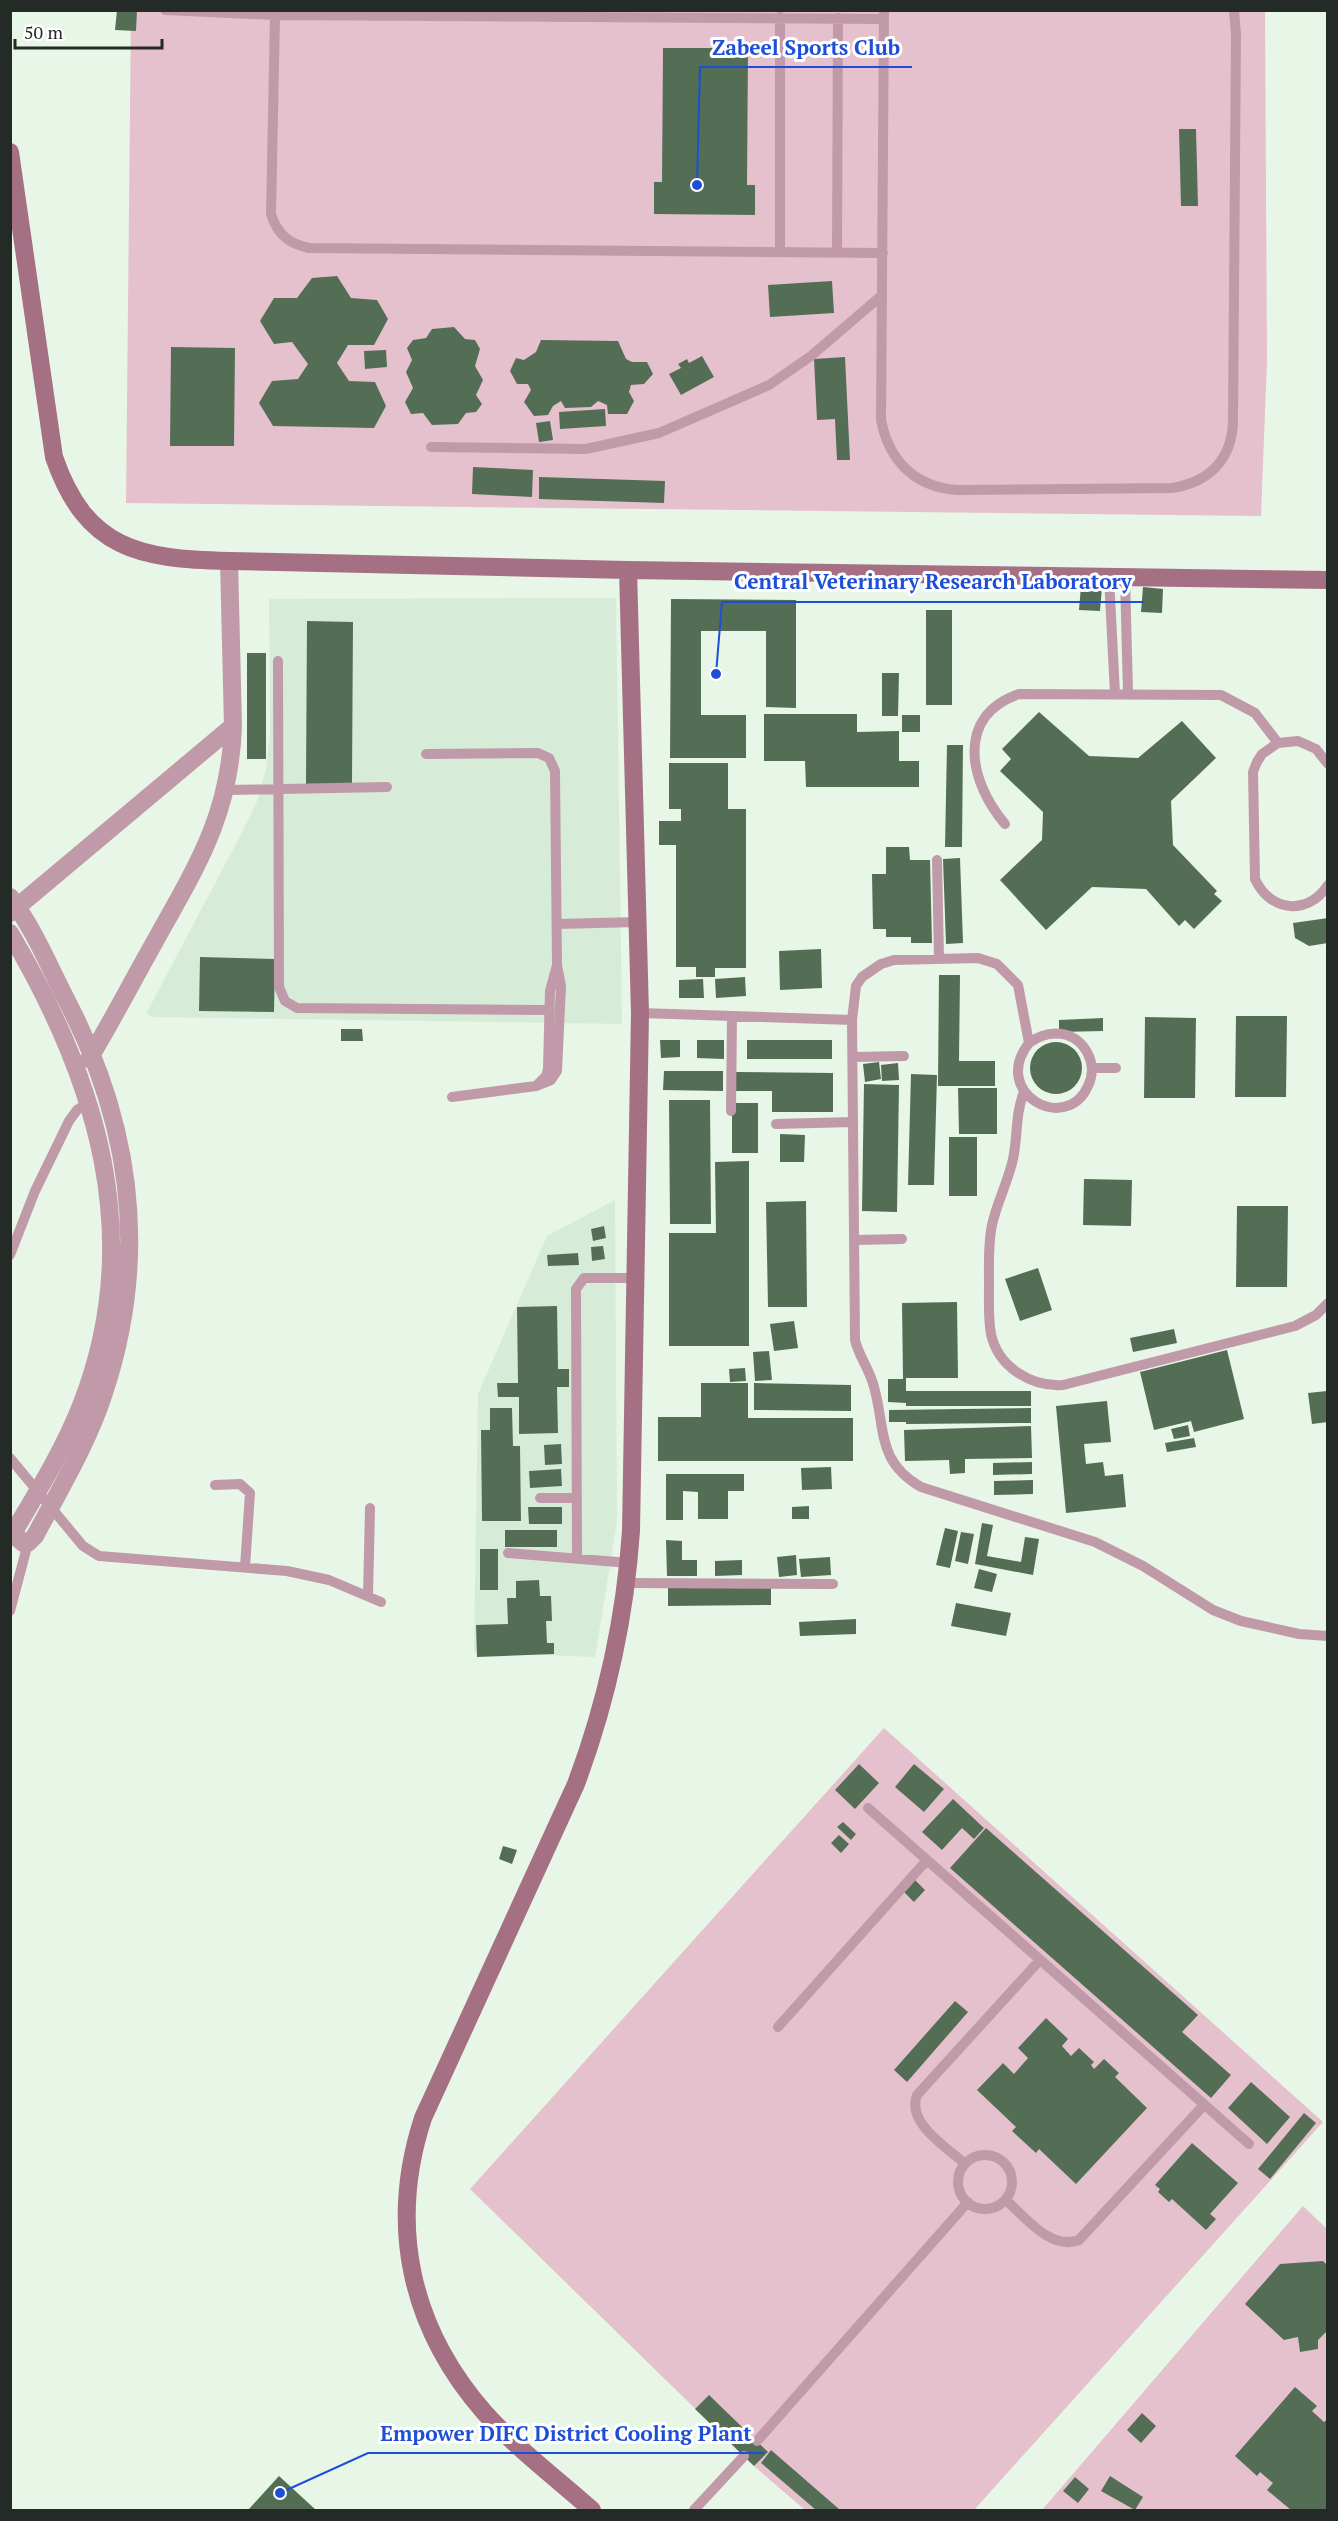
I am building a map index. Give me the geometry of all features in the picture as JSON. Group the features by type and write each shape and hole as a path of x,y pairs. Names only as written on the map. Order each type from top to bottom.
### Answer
{"street":[{"path":"10,152 54,457 67,489 86,517 122,544 165,559 628,570 1328,580"},
{"path":"79,1076 207,847 226,790 233,726 229,561"},
{"path":"592,2511 494,2422 453,2372 439,2349 418,2299 412,2273 408,2246 407,2193 415,2143 423,2118 576,1784 594,1736 620,1635 629,1563 640,1013 628,570"},
{"path":"10,933 51,1010 79,1076 106,1168 110,1202 111,1248 107,1305 96,1359 70,1432 15,1533 18,1541 28,1543 33,1540 50,1509 90,1429 104,1393 119,1338 128,1283 130,1236 125,1171 114,1117 93,1053 13,906 233,726"}],"lane":[{"path":"165,10 274,15 838,18 884,15 881,420 884,436 900,465 926,484 957,490 1172,488 1200,481 1212,472 1225,456 1233,436 1236,47 1234,10"},
{"path":"274,15 270,205 278,231 292,243 309,248 883,253"},
{"path":"780,17 780,252"},
{"path":"837,252 838,18"},
{"path":"431,447 586,449 659,433 770,385 811,356 881,296"},
{"path":"1115,693 1117,577"},
{"path":"1117,577 1128,693"},
{"path":"278,661 279,987 281,995 290,1005 297,1008 550,1010"},
{"path":"1005,824 985,797 975,765 976,736 987,713 996,704 1019,694 1209,693 1233,699 1255,713 1278,743"},
{"path":"1328,764 1323,756 1307,743 1298,741 1278,743 1262,754 1253,772 1255,879 1266,897 1285,907 1305,905 1315,900 1328,885"},
{"path":"426,754 538,753 549,758 555,771 557,965 561,986 557,1071 551,1080 536,1086 452,1097"},
{"path":"226,790 387,787"},
{"path":"937,860 939,959"},
{"path":"557,924 638,922"},
{"path":"1029,1043 1022,994 1018,985 1005,970 978,958 894,960 871,969 856,986 852,1020 858,1350 874,1385 887,1453 901,1473 921,1487 1095,1542 1143,1566 1213,1610 1241,1621 1299,1634 1328,1636"},
{"path":"536,1086 546,1076 548,1069 550,984 557,965"},
{"path":"640,1013 852,1020"},
{"path":"731,1111 732,1016"},
{"path":"1048,1033 1069,1035 1085,1048 1092,1068 1087,1089 1072,1104 1062,1107 1041,1105 1024,1092 1017,1072 1022,1052 1029,1043 1048,1033"},
{"path":"853,1057 904,1056"},
{"path":"1092,1068 1116,1068"},
{"path":"1024,1092 1016,1117 1013,1158 992,1225 989,1247 989,1324 992,1337 1005,1361 1014,1371 1038,1383 1063,1385 1294,1326 1316,1315 1328,1303"},
{"path":"10,1255 35,1191 69,1121 76,1110 88,1103"},
{"path":"776,1124 853,1122"},
{"path":"855,1240 902,1239"},
{"path":"577,1559 577,1284 589,1278 636,1278"},
{"path":"10,1458 83,1546 99,1556 245,1567 308,1575 381,1602"},
{"path":"215,1485 240,1484 250,1493 245,1567"},
{"path":"540,1498 577,1498"},
{"path":"369,1596 370,1508"},
{"path":"10,1611 28,1543"},
{"path":"508,1553 629,1563"},
{"path":"627,1583 833,1584"},
{"path":"868,1808 1249,2144"},
{"path":"778,2027 927,1860"},
{"path":"965,2164 918,2119 914,2107 917,2095 1040,1960"},
{"path":"1006,2200 1050,2239 1065,2243 1079,2240 1204,2105"},
{"path":"980,2156 988,2156 1003,2162 1011,2176 1012,2185 1006,2200 999,2205 983,2209 968,2202 959,2188 959,2180 965,2164 980,2156"},
{"path":"757,2441 968,2202"},
{"path":"694,2511 744,2456"}],"shaded area":[{"path":"131,11 1265,11 1267,360 1261,516 126,503"},
{"path":"616,598 622,1024 153,1017 146,1014 257,801 266,769 270,732 269,599"},
{"path":"615,1200 617,1521 595,1657 474,1652 478,1394 547,1236"},
{"path":"884,1728 1323,2122 974,2510 805,2510 754,2466 470,2189"},
{"path":"1303,2206 1327,2229 1327,2510 1042,2510"}],"building":[{"path":"117,10 137,10 136,31 115,30"},
{"path":"663,48 748,48 747,185 755,185 755,215 654,214 654,182 662,182"},
{"path":"1179,129 1196,129 1198,206 1181,206"},
{"path":"337,276 351,298 377,300 388,319 374,345 348,345 337,363 349,381 375,382 386,406 374,428 273,426 259,403 272,381 298,379 308,364 292,342 274,344 260,321 274,298 297,298 312,278"},
{"path":"832,281 834,313 770,317 768,285"},
{"path":"454,327 465,339 475,340 480,349 475,366 483,380 476,395 482,404 476,412 466,413 458,424 432,425 423,413 411,414 405,402 413,388 406,372 412,360 407,348 413,340 426,338 432,329"},
{"path":"541,340 618,341 626,359 632,362 647,362 653,374 644,384 631,385 629,392 634,401 627,414 608,414 607,405 598,401 591,407 565,408 561,401 553,406 548,415 534,416 524,402 531,390 528,384 517,384 510,371 516,358 524,360 536,352"},
{"path":"171,347 235,348 234,446 170,446"},
{"path":"386,350 387,367 365,369 364,351"},
{"path":"702,356 714,377 681,395 669,374 681,368 678,364 687,359 689,363"},
{"path":"845,357 850,460 837,460 835,419 817,420 814,359"},
{"path":"605,409 606,426 560,429 559,412"},
{"path":"550,421 553,440 539,442 536,423"},
{"path":"473,467 533,470 532,497 472,494"},
{"path":"539,477 665,481 664,503 539,499"},
{"path":"1081,586 1102,587 1100,611 1079,610"},
{"path":"1143,587 1163,589 1162,613 1141,612"},
{"path":"671,599 796,600 796,708 766,707 766,631 701,631 701,715 746,715 746,758 670,758"},
{"path":"926,610 952,610 952,705 926,705"},
{"path":"307,621 353,622 352,784 306,784"},
{"path":"247,653 266,653 266,759 247,759"},
{"path":"882,673 899,673 898,716 882,716"},
{"path":"1039,712 1089,756 1138,758 1182,721 1216,758 1171,801 1173,845 1217,891 1214,894 1222,901 1194,929 1185,920 1179,926 1146,889 1092,887 1046,930 1000,880 1042,840 1043,812 1000,771 1011,759 1002,749"},
{"path":"764,714 857,714 857,732 899,731 899,761 919,761 919,787 806,787 805,761 764,761"},
{"path":"902,715 920,715 920,732 902,732"},
{"path":"947,745 963,745 962,847 945,847"},
{"path":"669,763 728,763 728,809 746,809 746,968 715,968 715,977 696,977 696,967 676,967 676,845 659,845 659,821 681,821 681,809 669,809"},
{"path":"886,847 909,847 910,860 930,860 932,943 911,943 911,937 886,937 886,929 873,929 872,874 886,874"},
{"path":"960,858 963,943 946,944 943,859"},
{"path":"1328,918 1328,943 1309,946 1295,938 1293,923"},
{"path":"821,949 822,988 780,990 779,951"},
{"path":"200,957 275,959 274,1012 199,1011"},
{"path":"939,975 960,975 959,1061 995,1061 995,1086 938,1086"},
{"path":"745,977 746,996 716,998 715,979"},
{"path":"703,979 704,998 679,998 679,980"},
{"path":"1236,1016 1287,1016 1286,1097 1235,1097"},
{"path":"1145,1017 1196,1018 1195,1098 1144,1098"},
{"path":"1103,1018 1103,1031 1059,1032 1059,1020"},
{"path":"341,1029 362,1029 363,1041 341,1041"},
{"path":"660,1040 680,1040 680,1057 661,1058"},
{"path":"697,1040 724,1040 724,1059 697,1058"},
{"path":"747,1040 832,1040 832,1059 747,1059"},
{"path":"1051,1042 1061,1042 1075,1049 1082,1068 1075,1087 1061,1094 1051,1094 1041,1090 1034,1083 1030,1073 1030,1063 1034,1053 1041,1046"},
{"path":"879,1062 881,1079 865,1082 863,1064"},
{"path":"898,1063 899,1080 882,1081 881,1065"},
{"path":"664,1071 723,1071 723,1091 663,1090"},
{"path":"736,1072 833,1073 833,1112 772,1112 772,1091 736,1091"},
{"path":"911,1074 937,1075 934,1185 908,1185"},
{"path":"864,1084 899,1085 897,1212 862,1211"},
{"path":"958,1088 997,1088 997,1134 959,1134"},
{"path":"669,1100 710,1100 711,1224 670,1224"},
{"path":"732,1103 758,1103 758,1153 732,1153"},
{"path":"780,1134 805,1135 804,1162 780,1162"},
{"path":"949,1137 977,1137 977,1196 949,1196"},
{"path":"749,1161 749,1346 669,1346 669,1233 716,1233 715,1162"},
{"path":"1084,1179 1132,1180 1131,1226 1083,1225"},
{"path":"806,1201 807,1307 768,1307 766,1202"},
{"path":"1237,1206 1288,1206 1287,1287 1236,1287"},
{"path":"604,1226 606,1238 593,1241 591,1229"},
{"path":"603,1246 605,1259 592,1261 591,1247"},
{"path":"578,1253 579,1265 548,1266 547,1255"},
{"path":"1038,1268 1052,1310 1020,1321 1005,1279"},
{"path":"957,1302 958,1378 906,1378 906,1391 1031,1391 1031,1406 906,1406 906,1403 888,1402 888,1379 903,1379 902,1303"},
{"path":"557,1306 558,1369 569,1369 569,1387 557,1387 558,1433 519,1434 519,1397 498,1397 497,1383 518,1383 517,1307"},
{"path":"794,1321 798,1348 774,1351 770,1324"},
{"path":"1174,1329 1177,1343 1133,1352 1130,1338"},
{"path":"1227,1350 1244,1419 1194,1432 1191,1421 1154,1430 1140,1372"},
{"path":"769,1351 772,1380 755,1381 753,1352"},
{"path":"745,1368 746,1381 730,1382 729,1369"},
{"path":"701,1383 748,1383 748,1418 853,1418 853,1461 658,1461 658,1417 701,1417"},
{"path":"754,1383 851,1385 851,1411 754,1410"},
{"path":"1327,1391 1328,1422 1312,1424 1308,1393"},
{"path":"1107,1401 1111,1442 1084,1444 1086,1464 1103,1462 1105,1476 1123,1474 1126,1507 1066,1513 1056,1406"},
{"path":"490,1408 512,1408 513,1446 520,1446 521,1521 482,1521 481,1430 490,1430"},
{"path":"1031,1408 1031,1423 906,1424 906,1422 889,1422 889,1410"},
{"path":"1188,1425 1190,1436 1174,1439 1171,1429"},
{"path":"1031,1426 1032,1458 965,1459 965,1473 950,1474 949,1460 905,1461 904,1430"},
{"path":"1194,1438 1196,1447 1167,1452 1165,1443"},
{"path":"561,1444 562,1464 545,1465 544,1445"},
{"path":"1032,1462 1032,1474 993,1475 993,1463"},
{"path":"831,1467 832,1489 802,1490 801,1468"},
{"path":"561,1469 562,1486 530,1488 529,1471"},
{"path":"666,1474 744,1474 744,1491 728,1491 728,1519 698,1519 698,1492 683,1491 683,1520 666,1520"},
{"path":"1033,1480 1033,1494 994,1495 994,1481"},
{"path":"809,1506 809,1519 792,1519 792,1507"},
{"path":"528,1507 562,1507 562,1524 529,1524"},
{"path":"982,1523 993,1525 987,1556 1021,1562 1025,1537 1039,1539 1033,1575 975,1564"},
{"path":"945,1528 958,1531 950,1568 936,1565"},
{"path":"505,1530 557,1530 557,1547 505,1547"},
{"path":"961,1532 974,1534 968,1564 955,1561"},
{"path":"666,1540 682,1541 682,1560 697,1560 697,1576 667,1576"},
{"path":"480,1549 498,1549 498,1590 480,1590"},
{"path":"796,1555 797,1575 779,1577 777,1557"},
{"path":"830,1557 831,1575 801,1577 799,1559"},
{"path":"742,1560 742,1575 715,1576 715,1561"},
{"path":"979,1569 997,1574 992,1592 974,1588"},
{"path":"539,1580 540,1596 551,1596 552,1621 546,1621 547,1643 554,1643 554,1654 477,1657 476,1625 508,1624 507,1598 516,1598 516,1581"},
{"path":"771,1587 771,1605 668,1606 668,1588"},
{"path":"956,1603 1011,1613 1006,1636 951,1626"},
{"path":"856,1619 856,1634 800,1636 799,1622"},
{"path":"859,1764 879,1783 855,1809 835,1790"},
{"path":"914,1764 944,1789 924,1812 895,1787"},
{"path":"953,1799 984,1828 974,1839 962,1828 942,1850 922,1832"},
{"path":"843,1822 856,1834 851,1840 837,1827"},
{"path":"986,1828 1198,2015 1182,2032 1231,2075 1211,2098 950,1868"},
{"path":"839,1835 849,1844 841,1853 831,1843"},
{"path":"503,1846 517,1850 512,1864 499,1859"},
{"path":"915,1880 925,1890 914,1902 904,1892"},
{"path":"955,2001 968,2012 907,2082 894,2070"},
{"path":"1046,2018 1068,2039 1062,2046 1071,2056 1079,2048 1094,2062 1091,2065 1094,2069 1104,2059 1119,2073 1115,2077 1147,2108 1076,2184 1039,2149 1036,2153 1012,2131 1016,2127 977,2090 1003,2063 1014,2074 1028,2058 1018,2048"},
{"path":"1251,2082 1290,2117 1267,2144 1228,2108"},
{"path":"1304,2113 1316,2123 1270,2179 1258,2169"},
{"path":"1192,2143 1238,2183 1210,2214 1216,2219 1206,2230 1172,2199 1169,2202 1158,2192 1160,2189 1155,2185"},
{"path":"1323,2261 1328,2266 1328,2330 1318,2340 1318,2349 1300,2352 1298,2337 1284,2340 1245,2304 1280,2264"},
{"path":"1295,2387 1317,2406 1312,2411 1324,2422 1328,2419 1328,2510 1291,2510 1267,2490 1273,2483 1260,2472 1257,2476 1235,2456"},
{"path":"709,2395 768,2452 754,2466 695,2409"},
{"path":"1142,2413 1156,2426 1141,2443 1127,2430"},
{"path":"771,2450 839,2509 816,2510 761,2463"},
{"path":"279,2476 316,2510 248,2510"},
{"path":"1110,2476 1143,2497 1135,2510 1101,2491"},
{"path":"1075,2477 1089,2489 1078,2503 1063,2491"}],"place":[{"name":"Zabeel Sports Club","path":"697,185"},
{"name":"Central Veterinary Research Laboratory","path":"716,674"},
{"name":"Empower DIFC District Cooling Plant","path":"280,2493"}]}
